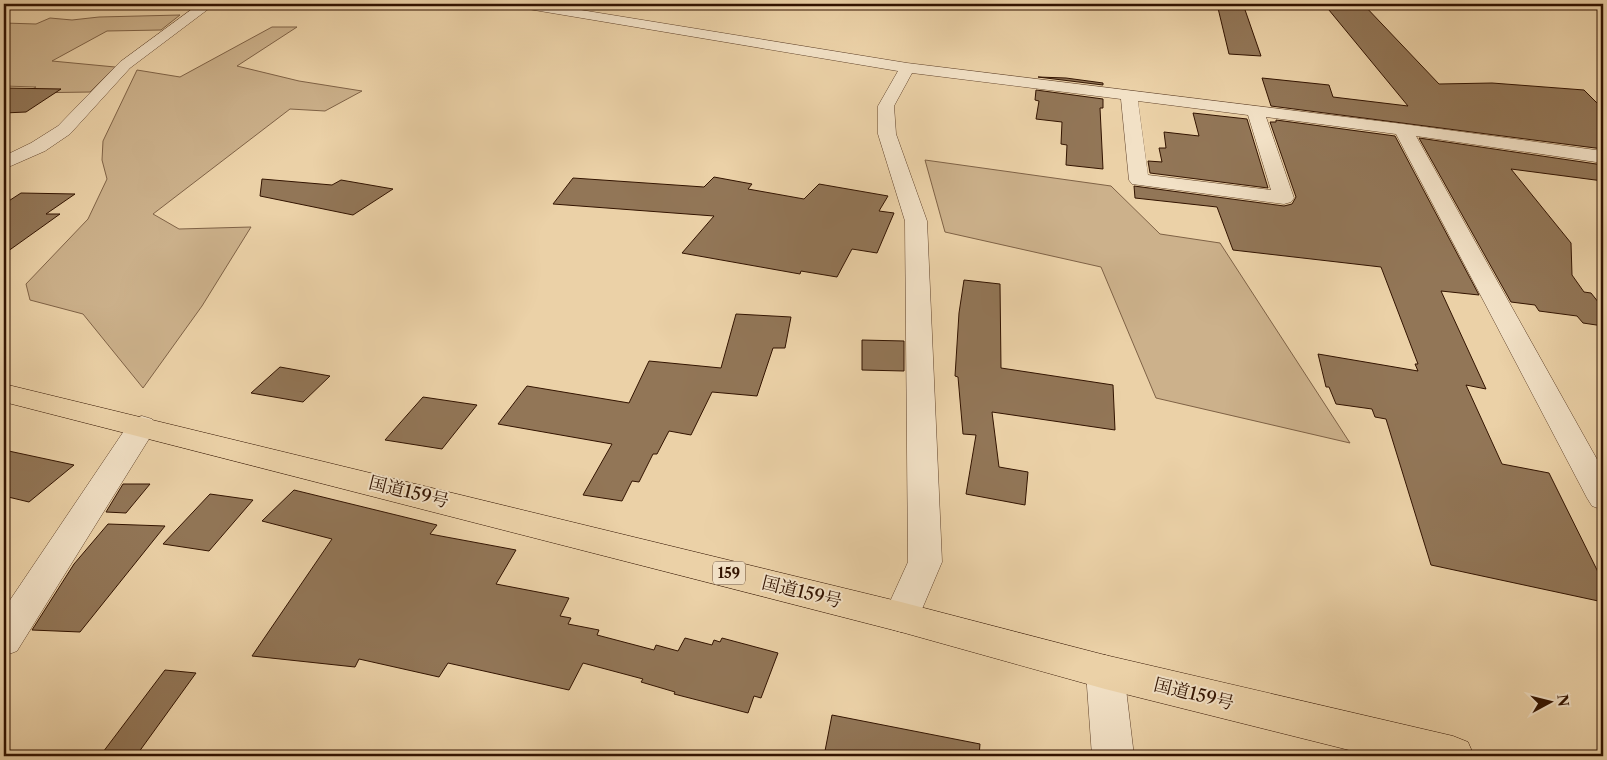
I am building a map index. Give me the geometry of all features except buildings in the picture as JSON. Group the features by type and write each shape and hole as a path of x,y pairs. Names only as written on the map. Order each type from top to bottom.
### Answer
{"highway":[{"name":"国道159号","path":"4,393 901,617 1105,672 1453,756"}],"street":[{"path":"4,163 38,147 64,130 125,65 191,14 208,4"},
{"path":"522,4 907,68 1403,129 1603,158"},
{"path":"901,617 925,562 916,221 887,134 886,106 907,68"},
{"path":"1129,95 1139,180 1284,198 1255,111"},
{"path":"1403,129 1603,498"},
{"path":"4,640 142,426"},
{"path":"1105,672 1113,756"}],"shaded area":[{"path":"180,15 161,30 107,31 52,61 115,67 90,92 25,93 36,87 4,86 4,23 36,24 50,18 72,20 99,17"},
{"path":"272,27 297,27 237,66 299,81 362,91 325,111 290,109 153,214 179,229 251,227 202,306 143,388 83,314 30,300 26,284 88,219 107,179 102,160 103,141 137,70 180,77"},
{"path":"925,160 1111,186 1160,234 1220,243 1350,443 1156,398 1101,267 945,232"}]}
